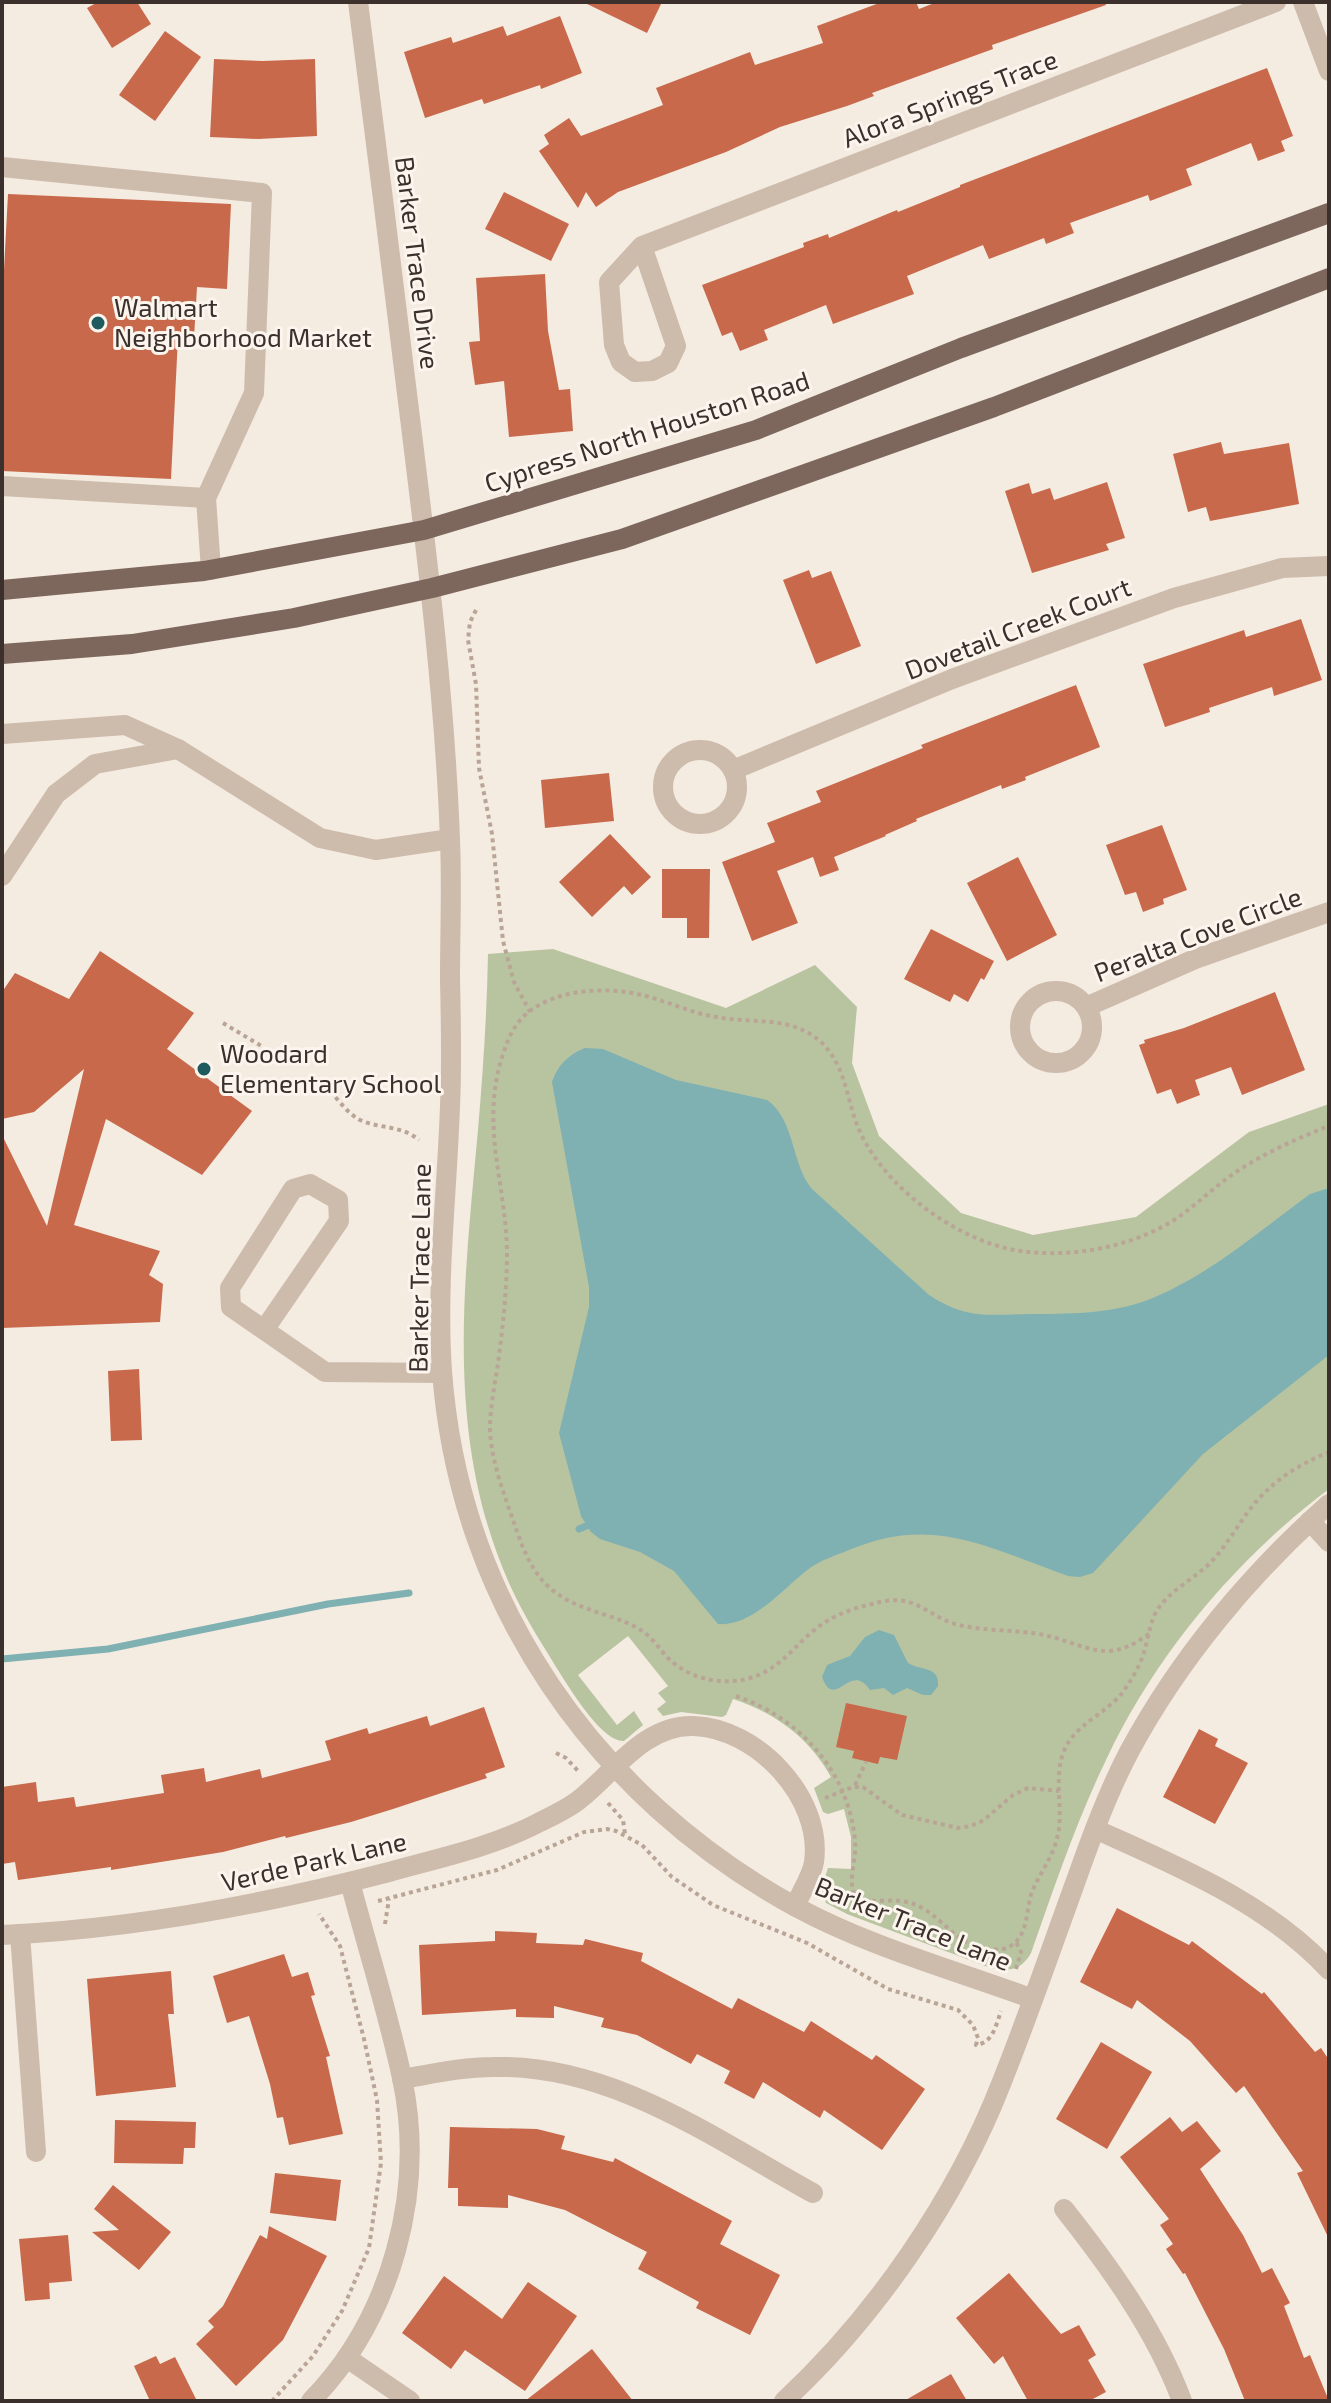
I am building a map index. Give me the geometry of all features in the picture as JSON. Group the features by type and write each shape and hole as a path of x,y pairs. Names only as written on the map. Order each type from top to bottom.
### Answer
{"main road":[{"name":"Cypress North Houston Road","path":"2,590 211,570 424,530 756,430 961,348 1329,213"},
{"path":"2,654 132,644 294,618 432,588 622,539 994,407 1329,278"}],"street":[{"name":"Barker Trace Drive","path":"358,2 424,530"},
{"name":"Alora Springs Trace","path":"642,246 676,346 668,363 652,371 635,372 621,362 614,345 609,282 642,246 1276,2"},
{"path":"1303,2 1329,71"},
{"path":"2,167 262,193 254,393 206,498 211,570"},
{"path":"2,486 206,498"},
{"name":"Barker Trace Lane","path":"424,530 432,588 450,839 451,1099 440,1295 442,1373 456,1465 479,1544 536,1665 573,1719 614,1769 712,1854 795,1906 875,1943 1033,1999"},
{"name":"Dovetail Creek Court","path":"733,770 952,679 1174,598 1282,568 1329,566"},
{"path":"2,734 125,725 178,749 320,838 376,850 450,839"},
{"path":"2,876 56,794 95,764 178,749"},
{"name":"Peralta Cove Circle","path":"1086,1007 1195,959 1329,912"},
{"path":"264,1330 339,1221 338,1200 310,1184 293,1189 230,1288 231,1307 264,1330 325,1372 442,1373"},
{"path":"784,2401 843,2340 929,2226 963,2166 1000,2088 1095,1829 1128,1754 1159,1699 1206,1635 1257,1576 1329,1504"},
{"path":"1310,1521 1329,1542"},
{"name":"Verde Park Lane","path":"11,1935 220,1911 350,1882 490,1843 535,1825 578,1801 646,1740 668,1729 693,1726 722,1731 751,1745 773,1762 795,1791 814,1837 814,1864 795,1906"},
{"path":"1095,1829 1188,1871 1235,1897 1272,1922 1329,1970"},
{"path":"311,2401 347,2358 373,2311 392,2266 405,2208 408,2164 402,2079 350,1882"},
{"path":"11,1935 36,2152"},
{"path":"402,2079 444,2071 494,2067 550,2071 602,2083 649,2102 813,2193"},
{"path":"1064,2209 1096,2250 1141,2318 1182,2401"},
{"path":"347,2358 410,2401"}],"path":[{"path":"476,610 470,622 468,640 476,684 479,768 492,834 503,941 510,972 530,1012"},
{"path":"1149,1634 1128,1647 1101,1651 1043,1635 963,1626 913,1604 885,1601 849,1610 829,1619 783,1660 759,1675 746,1680 719,1682 679,1667 641,1630 575,1605 550,1589 528,1559 500,1480 490,1430 507,1269 507,1234 492,1136 493,1104 505,1049 516,1026 530,1012 552,999 611,990 637,993 709,1016 772,1021 800,1028 818,1039 842,1069 863,1138 894,1179 955,1229 973,1238 1012,1250 1054,1254 1081,1251 1142,1235 1179,1217 1244,1167 1329,1126"},
{"path":"223,1023 263,1047"},
{"path":"318,1081 333,1092 356,1118 403,1129 419,1140"},
{"path":"736,1696 771,1711 803,1734 827,1763 843,1792 854,1832 852,1889 855,1896 866,1902 895,1899 911,1903 924,1909 967,1944 999,1950 1016,1942 1026,1923 1032,1895 1054,1851 1059,1827 1059,1770 1064,1751 1073,1736 1123,1692 1137,1669 1153,1618 1161,1606 1212,1562 1266,1491 1298,1467 1329,1452"},
{"path":"556,1753 566,1758 579,1772"},
{"path":"853,1787 866,1762"},
{"path":"818,1800 853,1787 868,1789 890,1809 902,1815 958,1828 984,1820 1013,1795 1028,1788 1059,1791"},
{"path":"606,1801 623,1820 625,1834 642,1845 672,1877 713,1905 807,1943 888,1989 958,2010 973,2025 978,2038 976,2045 983,2044 990,2037 1000,2013"},
{"path":"378,1901 389,1899"},
{"path":"272,2401 313,2356 342,2311 369,2248 381,2163 377,2100 340,1946 320,1914 306,1917"},
{"path":"1016,1942 1021,1952 1016,1968"}],"green space":[{"path":"553,949 726,1008 815,965 857,1007 852,1063 879,1136 961,1213 1033,1235 1136,1217 1249,1132 1329,1104 1329,1489 1295,1516 1231,1577 1201,1611 1149,1683 1095,1783 1031,1953 1018,1967 1007,1970 988,1967 847,1914 826,1903 821,1889 828,1868 851,1869 851,1837 844,1809 828,1814 823,1812 814,1788 831,1777 801,1738 777,1719 733,1699 722,1717 681,1712 663,1716 657,1709 666,1702 658,1693 668,1686 628,1636 578,1675 617,1725 634,1711 643,1725 624,1741 616,1739 598,1726 574,1695 534,1632 509,1583 488,1528 475,1472 467,1416 464,1359 468,1245 483,1064 488,954"}],"water":[{"path":"585,1048 603,1049 676,1080 767,1100 783,1118 800,1167 812,1189 929,1295 966,1312 988,1315 1072,1313 1117,1309 1145,1301 1189,1280 1310,1194 1329,1188 1329,1355 1203,1454 1093,1573 1080,1577 1068,1576 960,1539 908,1535 880,1540 824,1560 756,1613 731,1623 718,1624 674,1571 640,1552 600,1539 591,1532 581,1516 559,1433 589,1307 589,1287 552,1082 564,1061"},
{"path":"879,1630 894,1635 908,1663 936,1675 938,1686 931,1695 907,1688 893,1695 884,1688 870,1690 863,1682 856,1680 838,1689 832,1690 827,1686 822,1677 827,1665 850,1656 865,1637"}],"building":[{"path":"98,2 137,2 151,24 112,48 87,8"},
{"path":"583,2 662,2 647,33"},
{"path":"882,2 916,2 919,9 937,2 1105,2 1106,5 992,45 993,49 872,93 874,96 780,127 726,152 618,192 596,207 586,192 578,208 539,151 549,144 544,135 569,118 581,136 663,105 656,88 750,52 755,65 823,43 817,26"},
{"path":"560,16 582,73 541,89 540,85 484,104 482,99 425,118 404,52 451,37 453,43 503,26 507,36"},
{"path":"165,31 201,57 155,121 119,95"},
{"path":"214,59 315,59 317,136 258,139 210,137"},
{"path":"1267,68 1293,136 1281,141 1285,151 1258,161 1251,143 1186,169 1192,185 1150,201 1148,195 1070,223 1074,233 1046,244 1044,238 989,259 983,245 907,276 914,294 833,324 826,305 764,330 768,340 740,351 732,332 722,336 702,285 804,247 803,243 828,234 829,238 898,212 960,185"},
{"path":"504,192 569,224 551,261 485,229"},
{"name":"Walmart Neighborhood Market","path":"8,194 231,204 227,289 197,287 194,338 178,337 171,479 2,471 2,308"},
{"path":"545,274 548,331 559,390 570,389 573,431 509,437 504,381 475,385 469,342 480,341 476,278"},
{"path":"1221,442 1224,454 1289,443 1299,504 1210,521 1206,507 1188,512 1173,454"},
{"path":"1107,482 1125,538 1106,544 1109,550 1032,573 1005,491 1029,483 1032,494 1050,488 1054,500"},
{"path":"809,570 812,578 831,571 861,646 816,664 783,580"},
{"path":"1301,619 1322,680 1274,696 1272,687 1165,727 1143,664 1244,630 1246,637"},
{"path":"1076,685 1100,747 1025,777 1026,780 1002,789 1001,785 916,819 886,836 834,857 839,870 820,877 813,857 777,871 798,923 752,941 722,862 775,842 767,823 821,802 816,791 923,748 921,745"},
{"path":"609,773 614,821 545,828 541,780"},
{"path":"1162,825 1187,890 1163,899 1164,904 1143,912 1136,892 1125,895 1106,845"},
{"path":"610,834 651,877 632,895 624,886 592,917 559,882"},
{"path":"1018,857 1057,935 1007,961 967,883"},
{"path":"662,869 710,869 709,938 687,938 687,918 662,918"},
{"path":"931,929 994,961 968,1002 954,994 950,1002 904,979"},
{"path":"100,951 194,1013 167,1049 252,1111 202,1175 106,1119 74,1225 160,1251 149,1275 163,1284 160,1322 2,1328 2,1135 47,1226 84,1069 34,1112 2,1119 2,992 15,973 69,999"},
{"path":"1275,992 1305,1070 1242,1095 1231,1067 1195,1080 1200,1095 1177,1104 1171,1089 1157,1094 1139,1045 1145,1043 1144,1040 1184,1028"},
{"path":"139,1369 142,1440 111,1441 108,1371"},
{"path":"846,1703 907,1716 897,1760 880,1757 878,1764 852,1758 854,1751 836,1747"},
{"path":"484,1707 505,1767 485,1774 487,1778 393,1809 223,1852 111,1870 111,1867 18,1880 15,1862 2,1864 2,1787 36,1782 38,1802 74,1797 76,1807 164,1793 161,1775 204,1768 206,1782 260,1769 262,1778 331,1760 325,1741 367,1728 369,1734 427,1716 430,1726"},
{"path":"1199,1729 1218,1739 1215,1746 1248,1763 1215,1824 1163,1797"},
{"path":"1117,1908 1189,1945 1192,1941 1262,1994 1264,1992 1315,2052 1321,2048 1329,2060 1329,2239 1297,2173 1303,2171 1244,2086 1236,2093 1190,2041 1137,2000 1132,2009 1080,1982"},
{"path":"495,1931 537,1933 536,1943 583,1945 585,1939 643,1953 641,1961 732,2009 738,1998 804,2032 811,2021 872,2060 876,2055 925,2089 882,2150 824,2110 820,2118 763,2082 754,2099 724,2083 730,2071 697,2054 691,2064 637,2035 601,2027 604,2018 554,2006 554,2018 516,2017 516,2009 422,2015 419,1945 495,1941"},
{"path":"284,1954 292,1977 308,1972 315,1995 311,1996 330,2056 326,2057 343,2134 289,2145 283,2117 277,2118 249,2016 227,2023 213,1976"},
{"path":"171,1971 174,2014 168,2014 176,2087 96,2096 87,1979"},
{"path":"1101,2042 1152,2072 1107,2149 1056,2119"},
{"path":"1170,2117 1182,2132 1197,2121 1221,2151 1200,2169 1243,2235 1262,2273 1272,2268 1290,2303 1284,2306 1304,2358 1310,2355 1329,2401 1245,2401 1224,2349 1185,2273 1166,2249 1173,2244 1160,2225 1169,2219 1120,2157"},
{"path":"115,2120 196,2122 195,2148 184,2148 183,2164 114,2163"},
{"path":"450,2127 537,2129 565,2136 561,2149 613,2162 615,2158 732,2221 720,2244 780,2275 750,2335 696,2308 699,2302 638,2269 647,2252 565,2210 508,2195 508,2208 458,2206 458,2188 448,2188"},
{"path":"275,2173 341,2180 336,2221 270,2213"},
{"path":"113,2185 171,2232 139,2270 92,2232 119,2230 94,2209"},
{"path":"269,2226 327,2256 283,2340 236,2386 196,2344 214,2327 208,2321 223,2306 260,2235 267,2239"},
{"path":"68,2235 72,2281 49,2283 50,2299 25,2301 19,2239"},
{"path":"1009,2273 1061,2334 1079,2325 1096,2355 1088,2360 1106,2392 1089,2401 1028,2401 1003,2356 994,2364 956,2318"},
{"path":"444,2276 502,2319 528,2282 577,2316 525,2391 465,2350 451,2369 402,2333"},
{"path":"592,2349 633,2401 525,2401"},
{"path":"156,2356 160,2364 175,2357 197,2401 150,2401 134,2366"},
{"path":"951,2374 967,2401 904,2401"}],"waterway":[{"path":"579,1529 596,1522"},
{"path":"2,1659 108,1649 328,1604 409,1593"}],"place":[{"name":"Walmart Neighborhood Market","path":"98,323"},
{"name":"Woodard Elementary School","path":"204,1069"}]}
